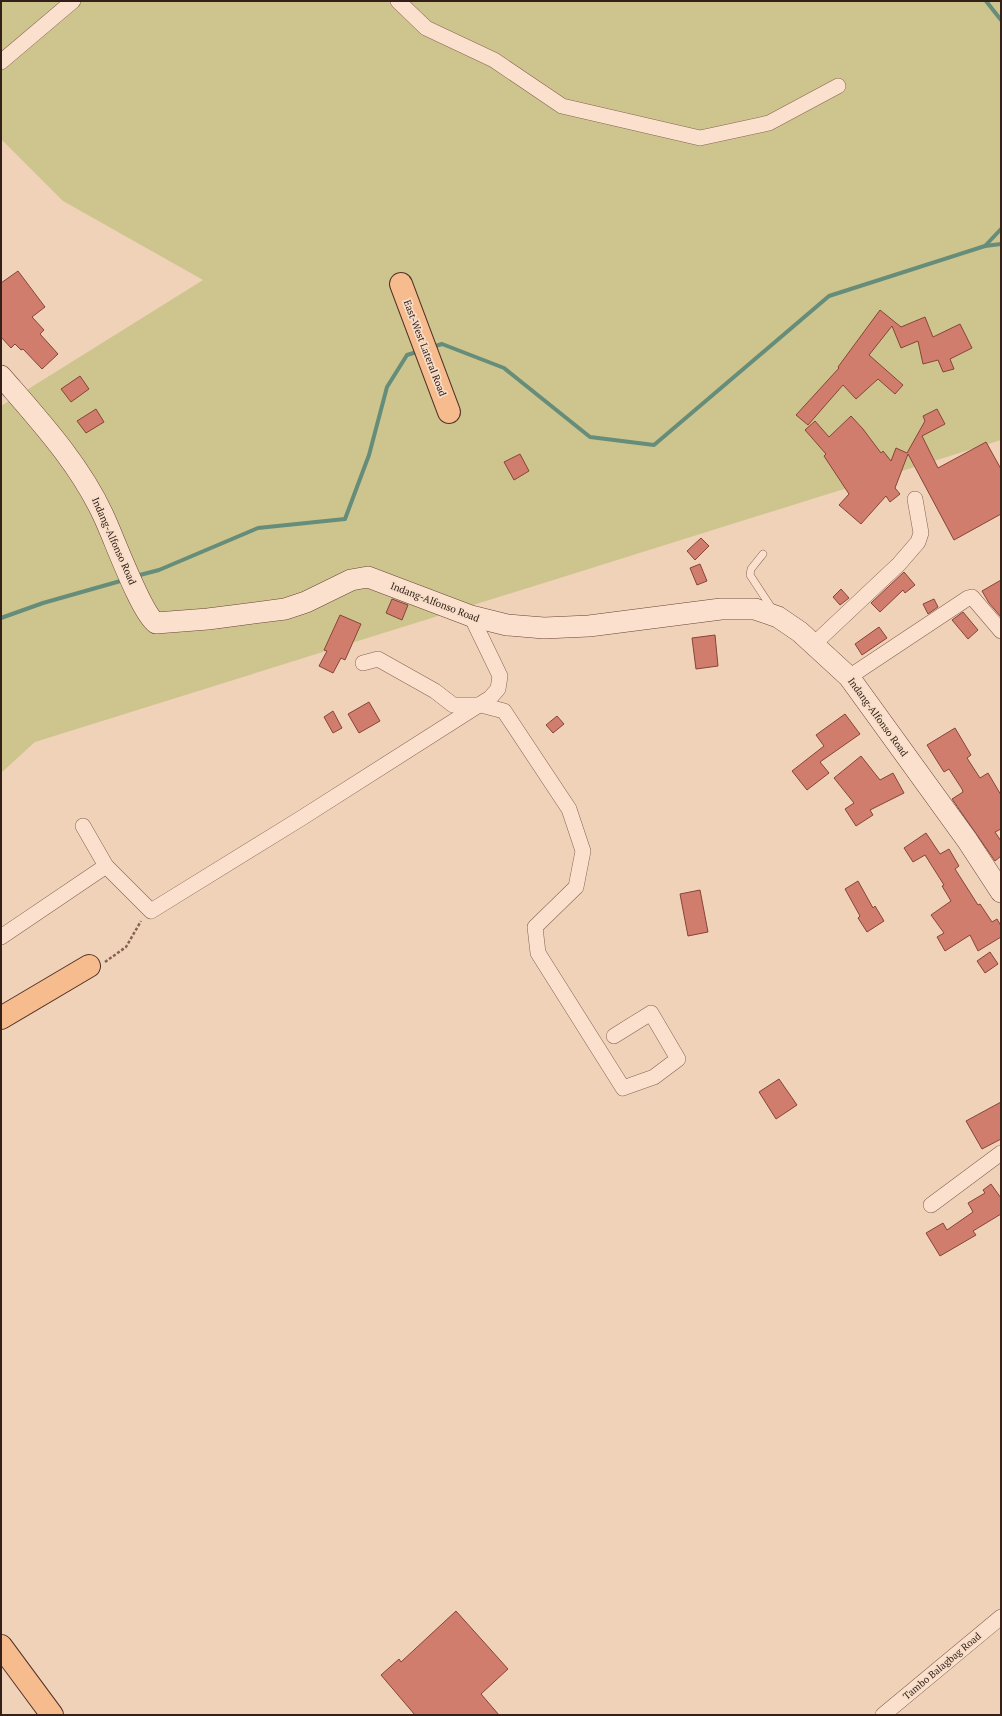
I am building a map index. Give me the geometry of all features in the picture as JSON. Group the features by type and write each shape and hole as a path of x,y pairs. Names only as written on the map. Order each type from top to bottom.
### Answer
{"main road":[{"name":"East-West Lateral Road","path":"401,284 449,412"},
{"name":"Indang-Alfonso Road","path":"1,376 62,448 80,473 104,517 143,606 153,622 159,624 222,617 295,606 350,580 368,577 471,616 506,625 544,628 589,626 722,609 755,609 778,617 800,632 849,677 958,827 1001,892"},
{"path":"1,1018 89,966"},
{"path":"1,1646 30,1683 52,1715"}],"street":[{"path":"1,62 73,1"},
{"path":"398,1 426,28 494,60 562,106 700,138 769,123 838,86"},
{"path":"814,644 899,564 918,542 921,533 915,499"},
{"path":"849,677 968,598 972,597 979,603 1001,631"},
{"path":"83,826 106,866 151,911 490,698 498,689 500,676 471,616"},
{"path":"363,663 378,659 435,691 453,705 481,705 504,711 569,809 583,851 576,887 536,927 538,953 623,1088 654,1077 678,1059 651,1013 614,1036"},
{"path":"1,937 106,866"},
{"path":"931,1205 1001,1153"},
{"name":"Tambo Balagbag Road","path":"883,1715 1001,1617"}],"lane":[{"path":"763,554 751,569 750,576 778,617"}],"path":[{"path":"89,966 93,969 126,947 141,921 151,911"}],"shaded area":[{"path":"1,1 1001,1 1001,440 35,742 1,773 1,406 203,280 63,201 1,139"}],"building":[{"path":"18,271 45,307 32,317 44,330 40,334 58,354 42,369 23,349 21,350 15,344 11,348 1,337 1,283"},
{"path":"880,310 901,327 925,317 933,337 960,324 972,348 950,359 954,369 943,372 938,360 923,364 918,341 901,348 892,326 869,355 903,385 895,394 878,379 856,399 843,385 808,425 796,415 839,368 838,367"},
{"path":"80,376 89,389 71,402 61,389"},
{"path":"96,409 104,422 86,433 77,421"},
{"path":"937,409 945,424 922,436 938,468 986,442 1001,469 1001,514 954,540 908,454 895,488 900,494 890,502 886,496 861,524 839,505 849,494 824,456 826,454 805,430 815,421 829,437 851,416 881,453 883,451 891,461 896,448 907,453 925,421 923,416"},
{"path":"520,454 529,471 514,480 504,462"},
{"path":"701,538 709,546 695,560 687,551"},
{"path":"700,564 707,581 697,585 690,568"},
{"path":"904,572 915,585 905,593 903,590 880,612 871,603"},
{"path":"1001,580 1001,617 989,603 982,591"},
{"path":"841,589 849,598 840,605 833,597"},
{"path":"392,599 408,605 402,620 386,613"},
{"path":"934,599 938,607 928,614 923,604"},
{"path":"963,612 978,630 968,639 952,620"},
{"path":"340,615 361,624 345,660 341,658 333,673 319,666 327,651 324,650"},
{"path":"879,627 887,638 862,655 855,644"},
{"path":"715,635 718,666 696,669 692,638"},
{"path":"369,702 380,721 359,733 348,714"},
{"path":"333,711 342,728 333,733 324,717"},
{"path":"845,714 860,734 820,762 829,773 807,790 792,771 824,746 816,735"},
{"path":"557,716 564,724 553,733 546,725"},
{"path":"955,728 971,755 967,758 980,778 988,773 1001,795 1001,829 995,832 1001,841 1001,856 995,861 952,799 963,792 962,789 949,769 944,772 927,745"},
{"path":"861,756 880,780 893,773 904,793 870,810 873,815 856,826 845,809 854,803 834,778"},
{"path":"926,833 940,854 949,849 959,866 955,869 978,905 980,904 992,922 997,919 1001,926 1001,937 978,951 970,935 945,951 937,937 944,933 931,915 951,901 942,886 944,885 925,855 913,862 904,848"},
{"path":"858,881 873,908 875,906 884,921 867,932 858,918 860,916 845,889"},
{"path":"700,890 708,932 688,936 680,894"},
{"path":"990,952 998,964 985,973 977,961"},
{"path":"779,1079 797,1105 776,1119 759,1092"},
{"path":"1001,1102 1001,1139 982,1149 966,1121"},
{"path":"991,1184 1001,1198 1001,1214 973,1231 976,1235 940,1256 926,1233 943,1223 947,1230 973,1212 968,1203 985,1193 983,1190"},
{"path":"456,1611 508,1669 481,1694 499,1715 415,1715 381,1675 399,1659 401,1662"}],"waterway":[{"path":"986,1 1001,20"},
{"path":"985,246 1001,229"},
{"path":"432,347 442,344 504,368 590,437 654,445 829,296 985,246 1001,244"},
{"path":"136,576 159,570 258,528 345,519 369,455 387,387 407,355 420,351"},
{"path":"1,618 43,603 124,580"}]}
